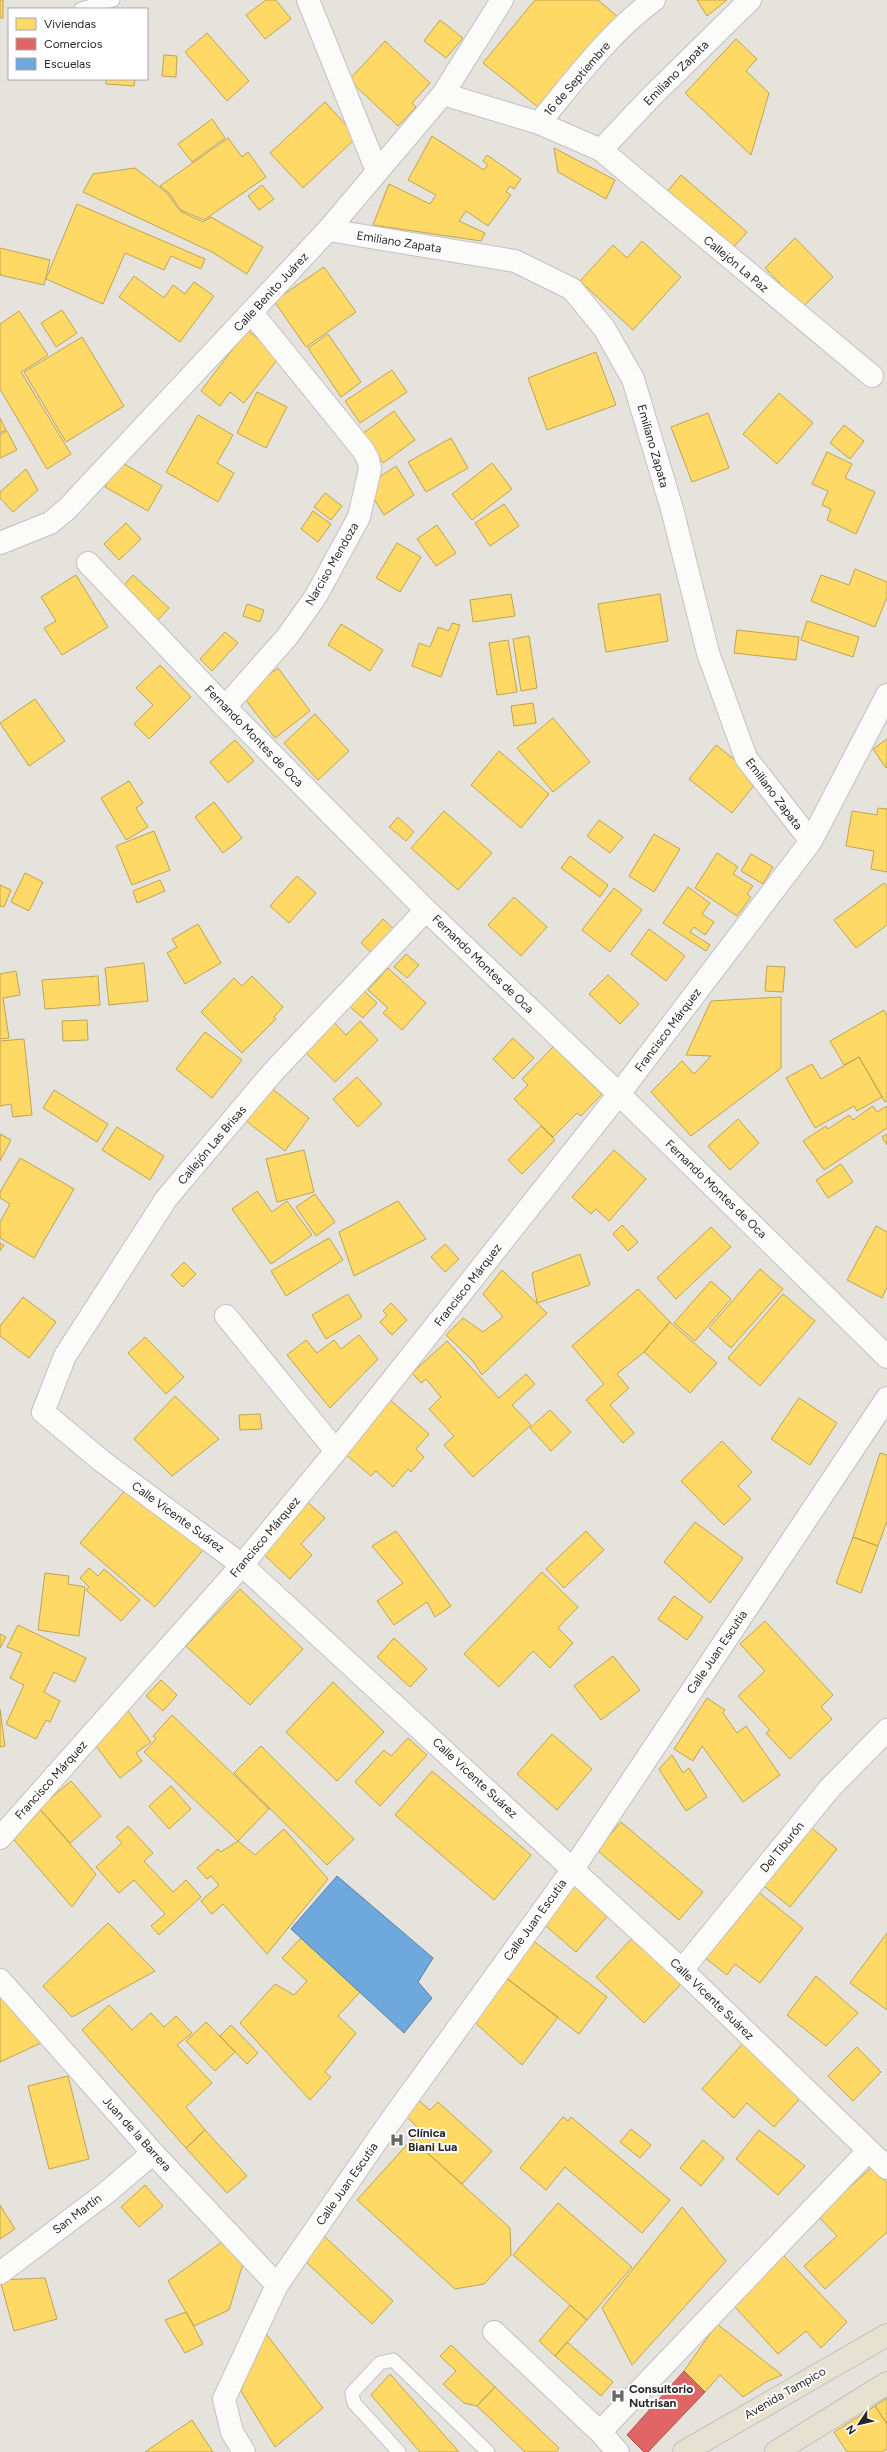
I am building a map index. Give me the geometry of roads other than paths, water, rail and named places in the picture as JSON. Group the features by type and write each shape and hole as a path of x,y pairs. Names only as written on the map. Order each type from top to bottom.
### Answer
{"main road":[{"name":"Avenida Tampico","path":"684,2452 887,2335"},
{"path":"776,2452 887,2383"}],"street":[{"path":"308,0 377,171"},
{"name":"Calle Benito Juárez","path":"0,543 50,523 67,509 252,313 328,230 443,94 502,0"},
{"name":"16 de Septiembre","path":"443,94 539,123 590,62 637,12 654,0"},
{"name":"Emiliano Zapata","path":"601,150 650,98 750,0"},
{"path":"539,123 601,150"},
{"name":"Callejón La Paz","path":"601,150 872,376"},
{"name":"Emiliano Zapata","path":"328,230 515,261 572,289 604,328 633,379 672,509 708,653 746,758 811,841"},
{"name":"Narciso Mendoza","path":"225,707 287,637 316,596 359,517 370,469 368,459 363,450 252,313"},
{"name":"Fernando Montes de Oca","path":"88,563 225,707 426,910 619,1094 887,1357"},
{"name":"Francisco Márquez","path":"0,1838 242,1564 336,1451 619,1094 811,841 887,695"},
{"name":"Callejón Las Brisas","path":"43,1412 65,1356 166,1199 272,1072 426,910"},
{"path":"226,1316 336,1451"},
{"name":"Calle Juan Escutia","path":"244,2452 232,2432 224,2399 277,2285 387,2126 572,1869 887,1398"},
{"name":"Calle Vicente Suárez","path":"43,1412 102,1462 242,1564 682,1970 887,2168"},
{"name":"Del Tiburón","path":"682,1970 830,1788 887,1730"},
{"name":"Juan de la Barrera","path":"0,1980 153,2153 277,2285"},
{"path":"600,2432 868,2150"},
{"name":"San Martín","path":"0,2273 106,2193 153,2153"},
{"path":"494,2332 600,2432 618,2452"}],"lane":[{"path":"84,8 112,0"},
{"path":"399,2452 354,2403 352,2393 380,2363 393,2360 488,2452"}],"place":[{"name":"Clínica Biani Lua","path":"397,2140"},
{"name":"Consultorio Nutrisan","path":"618,2396"}]}
